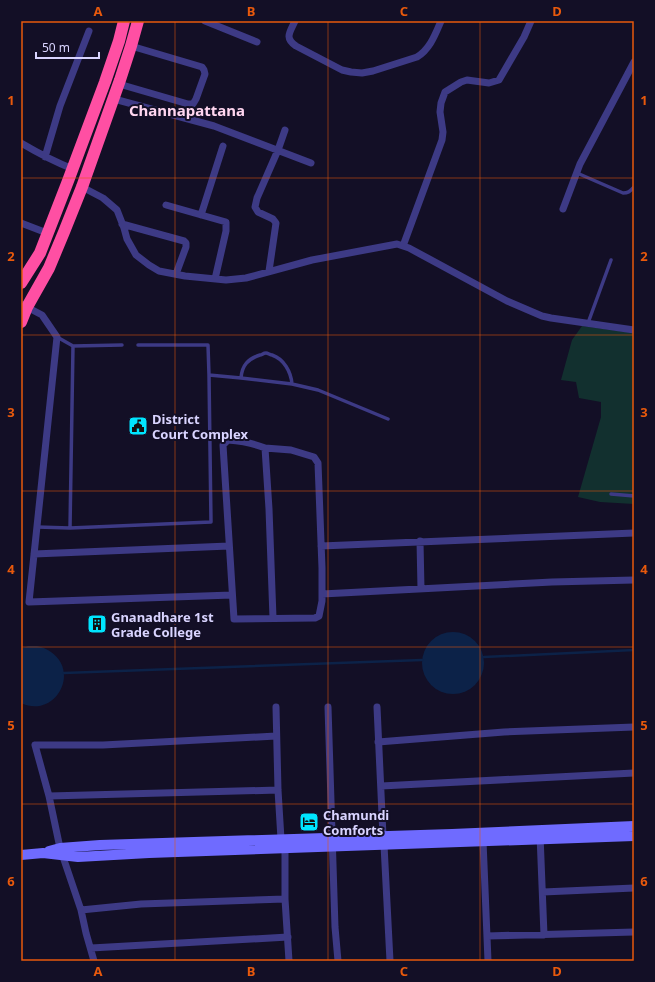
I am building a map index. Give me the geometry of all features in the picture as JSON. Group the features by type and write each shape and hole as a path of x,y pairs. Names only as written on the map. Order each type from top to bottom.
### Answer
{"highway":[{"path":"21,283 40,253 73,169 119,41 124,21"},
{"path":"21,322 24,306 49,268 82,186 114,99 138,21"},
{"path":"68,181 82,186"}],"street":[{"path":"205,21 257,42"},
{"path":"295,21 290,32 289,38 291,43 342,70 362,73 417,57 430,46 441,21"},
{"path":"404,246 442,140 443,132 440,112 441,103 445,92 467,80 490,83 499,80 524,37 531,21"},
{"path":"45,157 58,114 89,31"},
{"path":"119,84 188,104 193,104 205,74 202,67 131,46"},
{"path":"563,209 580,164 634,62"},
{"path":"114,99 214,126 311,163"},
{"path":"269,271 276,223 273,219 258,212 255,206 286,130"},
{"path":"21,143 45,157 73,169"},
{"path":"201,215 223,146"},
{"path":"82,186 103,198 117,210 127,239 136,255 149,265 159,270 185,276 215,279 226,280 246,278 312,260 397,244 404,246 507,301 542,316 634,330"},
{"path":"166,205 226,222 226,231 215,279"},
{"path":"21,223 47,234"},
{"path":"122,224 184,241 186,243 186,247 176,274"},
{"path":"24,306 42,315 58,337 29,602 232,595"},
{"path":"228,440 238,440 257,444 265,448 291,450 314,457 318,463 321,546 322,601 319,616 315,618 234,619 229,546 223,445 228,440"},
{"path":"265,448 273,618"},
{"path":"321,546 634,533"},
{"path":"420,541 421,589"},
{"path":"34,554 229,546"},
{"path":"322,594 544,582 634,580"},
{"path":"276,707 278,790 283,844 289,961"},
{"path":"328,707 335,928 338,961"},
{"path":"377,707 390,961"},
{"path":"378,742 504,732 634,727"},
{"path":"94,961 81,910 61,852 49,796 35,746 103,745 276,736"},
{"path":"381,786 634,773"},
{"path":"49,796 278,790"},
{"path":"384,841 483,841 634,825"},
{"path":"540,835 544,934"},
{"path":"21,855 61,852 78,857 283,844 540,835 634,836"},
{"path":"483,841 488,961"},
{"path":"542,892 634,888"},
{"path":"81,910 141,904 285,899"},
{"path":"487,936 634,932"},
{"path":"91,948 288,937"}],"lane":[{"path":"577,173 623,193 630,192 634,187"},
{"path":"588,323 612,260"},
{"path":"58,337 73,346 122,345"},
{"path":"38,527 70,528 211,522 208,345 138,345"},
{"path":"70,528 73,346"},
{"path":"241,378 241,372 247,362 265,353 277,357 286,367 292,377 292,384"},
{"path":"209,375 292,384 318,390 388,419"},
{"path":"611,494 634,496"}],"green space":[{"path":"582,326 634,333 634,504 600,502 578,497 601,417 601,402 579,398 576,382 561,380 572,340"}],"water":[{"path":"453,632 470,637 475,641 479,646 484,663 479,680 475,685 470,689 453,694 436,689 431,685 427,680 422,663 427,646 431,641 436,637"},
{"path":"28,646 39,646 51,652 60,661 64,671 60,691 53,699 44,705 33,706 21,703 21,649"}],"waterway":[{"path":"484,657 634,650"},
{"path":"64,673 422,660"}],"place":[{"name":"District Court Complex","path":"138,426"},
{"name":"Gnanadhare 1st Grade College","path":"97,624"},
{"name":"Chamundi Comforts","path":"309,822"}],"district":[{"name":"Channapattana","path":"187,110"}]}
